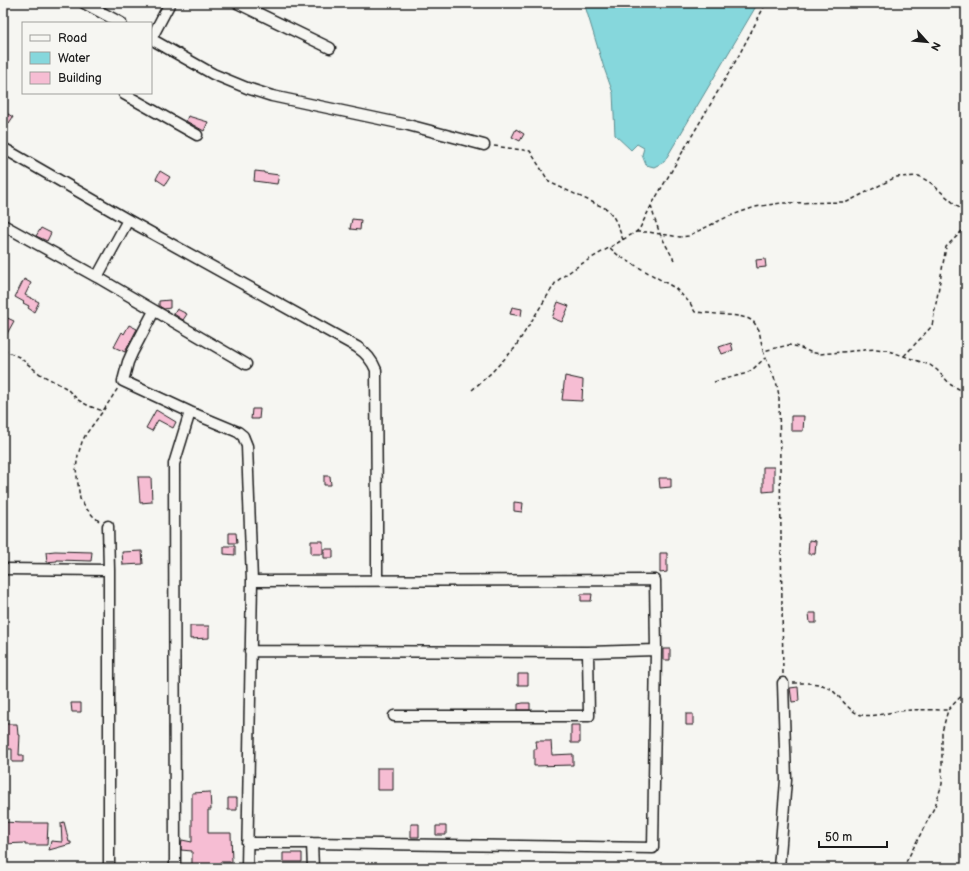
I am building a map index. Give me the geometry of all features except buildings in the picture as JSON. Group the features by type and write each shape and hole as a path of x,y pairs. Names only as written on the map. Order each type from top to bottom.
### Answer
{"street":[{"path":"84,3 119,22"},
{"path":"152,37 170,3"},
{"path":"237,3 330,48"},
{"path":"152,40 213,74 247,88 272,96 408,125 484,145"},
{"path":"127,94 197,135"},
{"path":"3,148 128,220 356,347 370,358 376,370 377,580"},
{"path":"97,277 128,220"},
{"path":"3,225 97,277 246,364"},
{"path":"154,310 128,362 123,381 238,432 244,436 247,446 252,581 247,868"},
{"path":"176,868 174,464 190,412"},
{"path":"108,526 109,868"},
{"path":"3,569 109,570"},
{"path":"247,843 653,848 656,650 655,580 252,581"},
{"path":"250,651 588,652 656,650"},
{"path":"394,716 589,716 588,652"},
{"path":"779,868 786,780 783,683"},
{"path":"312,843 313,868"}],"path":[{"path":"472,390 514,349 556,282 636,232 640,228 651,206 738,57 766,3"},
{"path":"484,145 530,152 549,182 607,209 612,214 623,240"},
{"path":"636,232 648,232 680,237 688,236 727,217 755,207 781,203 847,202 896,177 918,176 931,183 966,214 962,231 946,247 932,326 904,356"},
{"path":"651,206 660,234 674,260"},
{"path":"609,248 619,256 675,288 690,303 695,312 747,318 753,321 759,330 763,351 777,385 779,396 783,683 808,683 829,688 854,712 861,715 873,716 900,711 948,710"},
{"path":"763,351 789,345 820,354 876,349 886,350 930,365 937,370 951,385 966,391"},
{"path":"3,350 19,356 40,374 66,388 78,400 103,411"},
{"path":"714,382 744,374 752,370 766,358"},
{"path":"108,526 93,516 80,499 76,469 78,455 86,434 123,381"},
{"path":"903,868 935,806 942,784 942,732 948,710 966,691"}],"water":[{"path":"583,3 758,3 664,162 654,167 646,165 642,155 644,148 637,144 631,150 615,135 613,93"}]}
